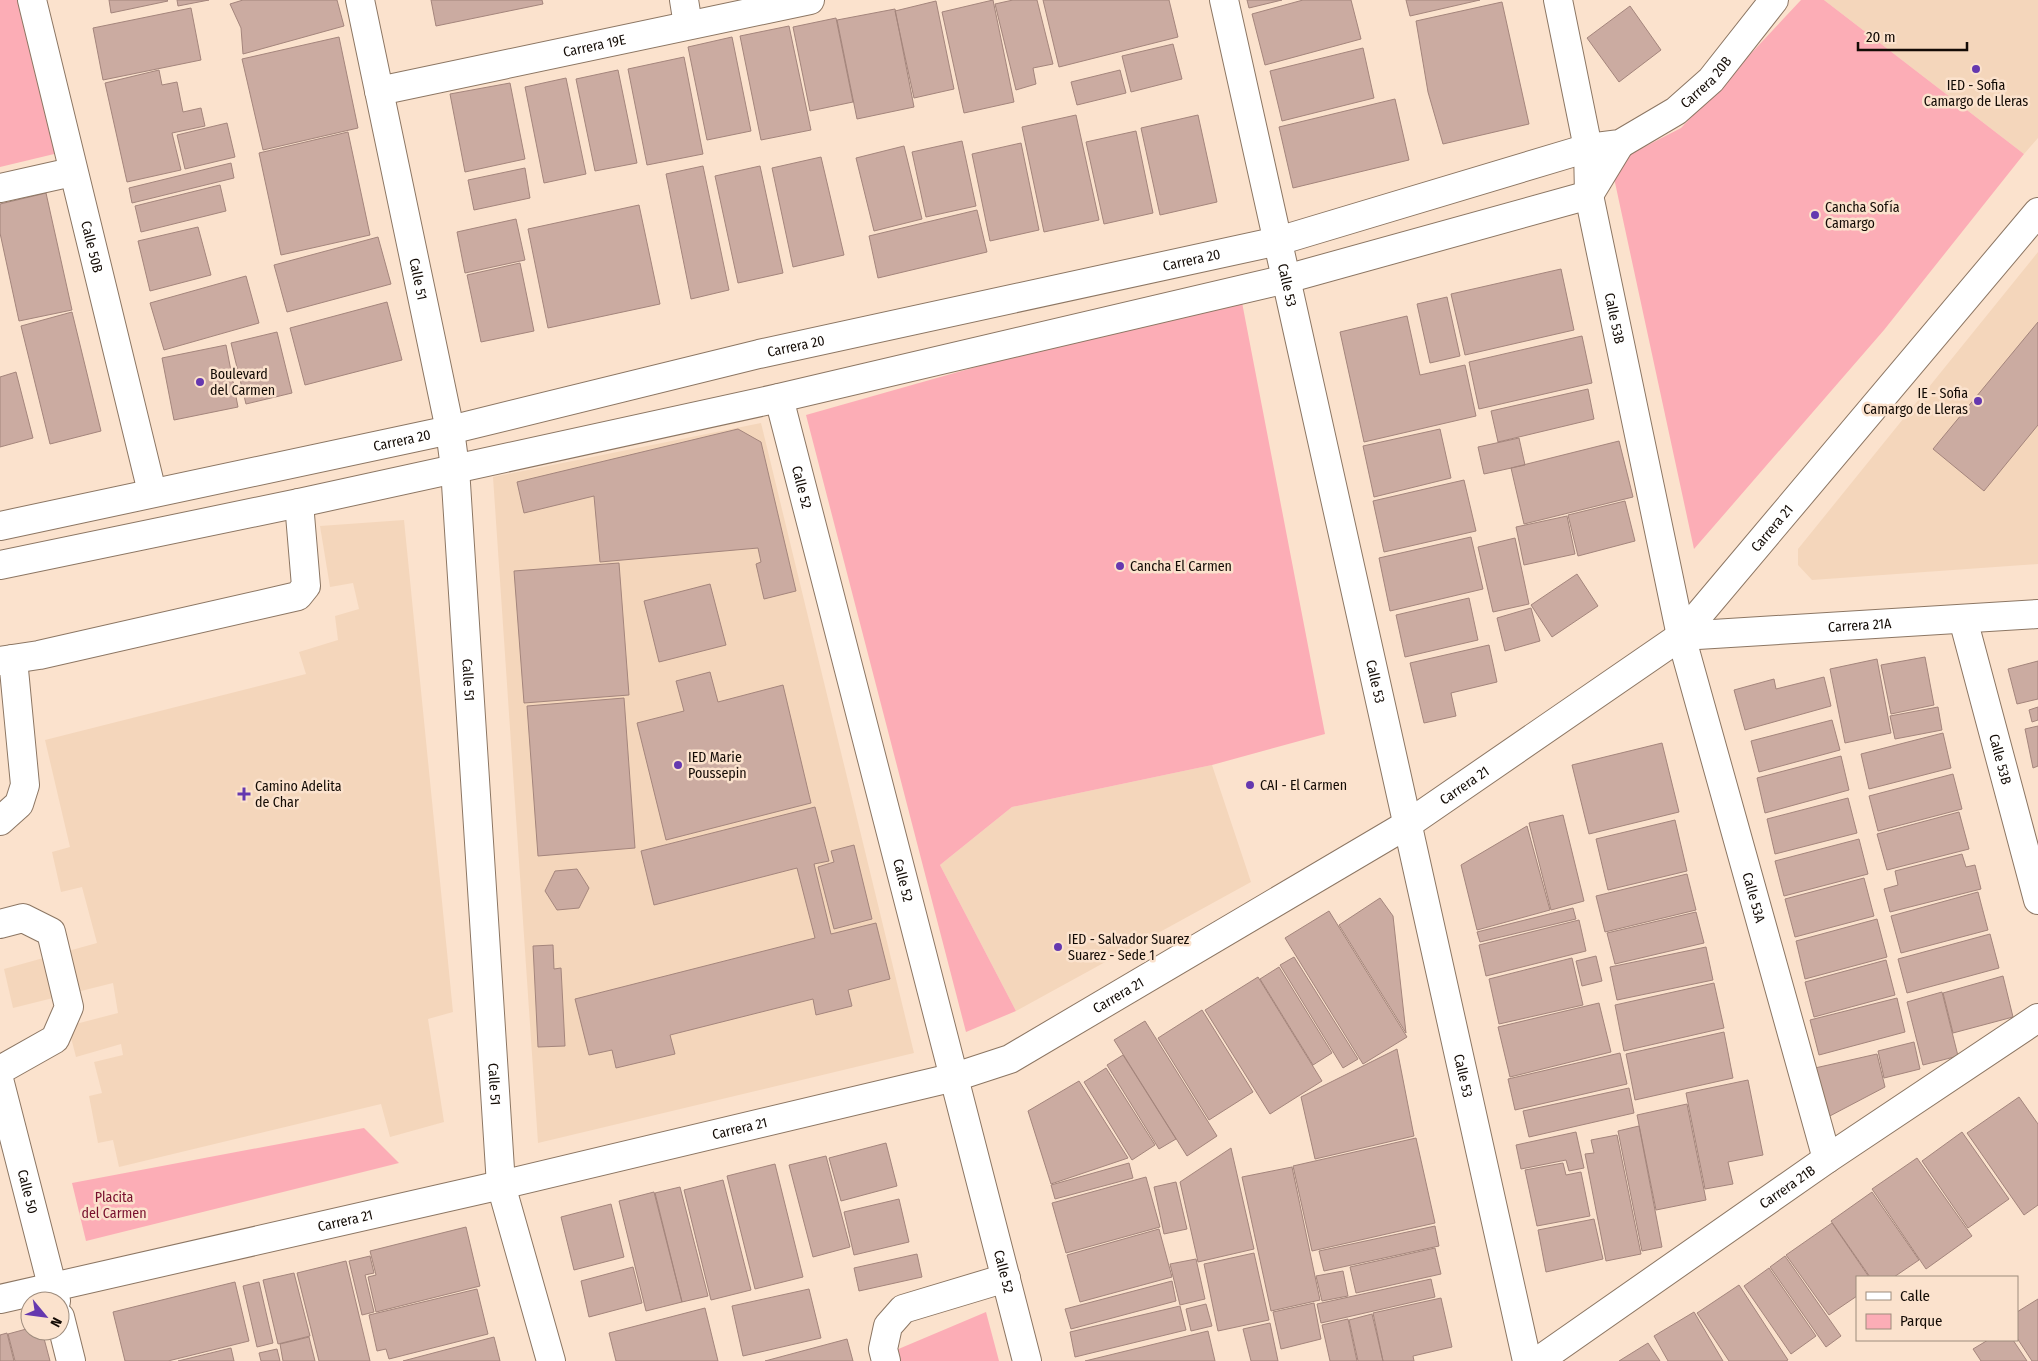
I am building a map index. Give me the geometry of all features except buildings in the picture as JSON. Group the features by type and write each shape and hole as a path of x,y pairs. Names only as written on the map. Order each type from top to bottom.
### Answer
{"street":[{"name":"Calle 50B","path":"32,0 72,172 152,492"},
{"name":"Calle 51","path":"360,0 450,430 455,468 501,1186 551,1361"},
{"name":"Carrera 19E","path":"379,90 686,12 810,0"},
{"name":"Calle 53","path":"1224,0 1527,1361"},
{"name":"Calle 53B","path":"1558,0 1588,148 1589,195 1682,636"},
{"name":"Carrera 20B","path":"1588,148 1620,144 1676,111 1711,80 1774,0"},
{"name":"Carrera 20B","path":"1589,195 1620,144"},
{"name":"Carrera 20","path":"0,526 152,492 450,430 759,354 1278,241 1588,148"},
{"path":"0,188 72,172"},
{"path":"0,565 299,503 779,398 1286,279 1589,195"},
{"name":"Carrera 21","path":"66,1291 955,1077 1010,1059 1408,824 1682,636 2038,212"},
{"name":"Calle 52","path":"779,398 1027,1361"},
{"path":"0,821 19,804 25,784 6,661 298,596 306,586 299,503"},
{"name":"Carrera 21A","path":"1682,636 2038,614"},
{"name":"Calle 53B","path":"1963,619 2038,900"},
{"name":"Calle 53A","path":"1682,636 1827,1159"},
{"path":"0,924 23,918 50,932 69,1007 54,1039 0,1070"},
{"name":"Carrera 21B","path":"1538,1361 1827,1159 2038,1018"},
{"name":"Calle 50","path":"0,1084 53,1291"},
{"path":"886,1361 883,1349 888,1326 903,1310 1006,1278"},
{"name":"Carrera 21","path":"0,1298 20,1297"},
{"path":"66,1341 71,1361"}],"shaded area":[{"name":"IED - Sofia Camargo de Lleras","path":"1824,0 2038,0 2038,138 2024,154"},
{"name":"IE - Sofia Camargo de Lleras","path":"2038,252 2038,564 1812,580 1798,565 1798,549"},
{"name":"IED Marie Poussepin","path":"761,423 914,1053 538,1143 493,477"},
{"name":"Camino Adelita de Char","path":"404,520 453,1012 428,1019 444,1122 390,1137 381,1104 119,1167 113,1140 98,1143 89,1096 102,1093 94,1062 123,1055 121,1044 76,1057 68,1026 118,1013 113,983 13,1008 4,969 97,943 82,887 61,892 52,852 70,847 45,740 306,674 299,652 338,640 335,616 359,609 353,583 330,587 320,526"},
{"name":"IED - Salvador Suarez Suarez - Sede 1","path":"1212,765 1251,882 1016,1011 940,865 1012,807"}],"green space":[{"path":"0,0 43,0 75,149 0,167"},
{"path":"1801,0 1824,0 2024,154 1884,330 1694,549 1611,164 1681,128"},
{"name":"Cancha El Carmen","path":"1240,292 1325,734 1212,765 1012,807 940,865 1016,1011 966,1032 806,415"},
{"name":"Placita del Carmen","path":"364,1128 399,1163 86,1241 72,1183"},
{"path":"986,1312 999,1361 891,1361 889,1353"}],"place":[{"name":"IED - Sofia Camargo de Lleras","path":"1976,69"},
{"name":"Cancha Sofía Camargo","path":"1815,215"},
{"name":"Boulevard del Carmen","path":"200,382"},
{"name":"IE - Sofia Camargo de Lleras","path":"1978,401"},
{"name":"Cancha El Carmen","path":"1120,566"},
{"name":"IED Marie Poussepin","path":"678,765"},
{"name":"CAI - El Carmen","path":"1250,785"},
{"name":"Camino Adelita de Char","path":"244,794"},
{"name":"IED - Salvador Suarez Suarez - Sede 1","path":"1058,947"}]}
